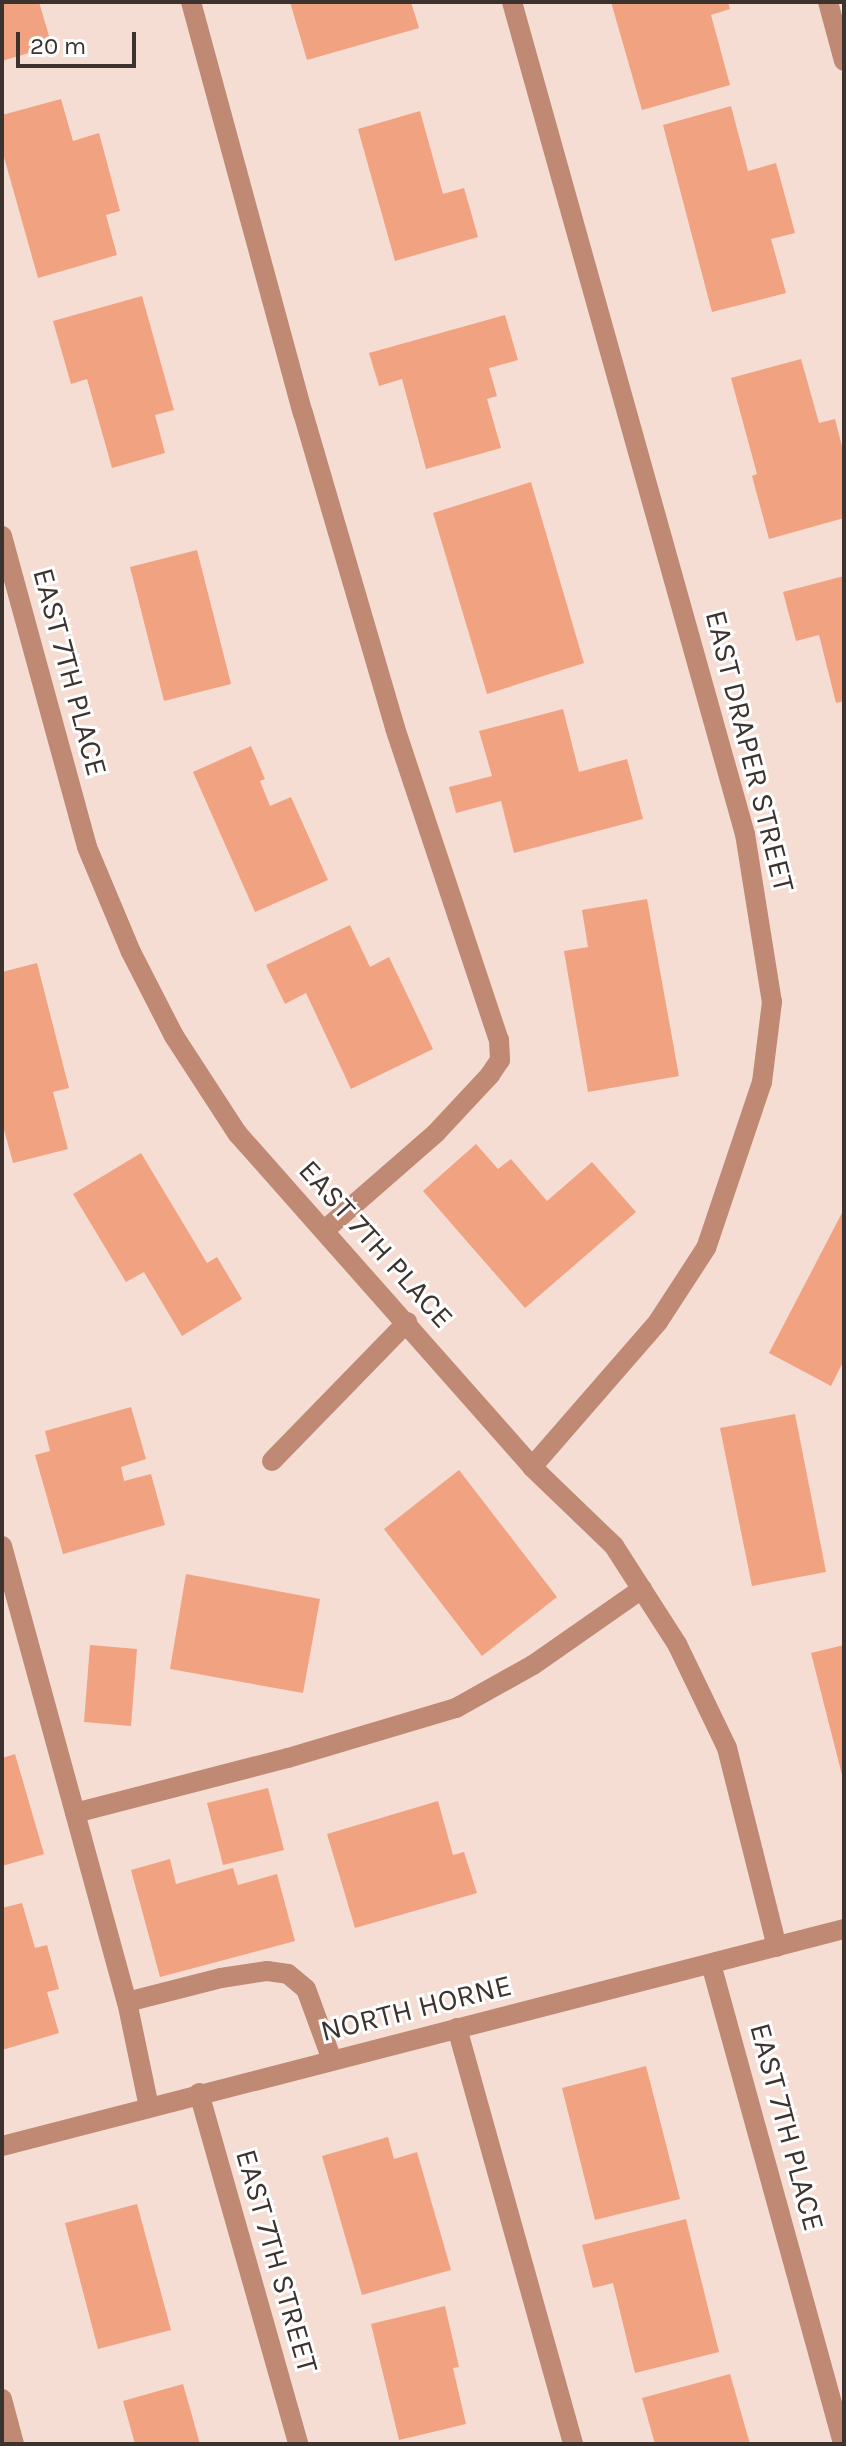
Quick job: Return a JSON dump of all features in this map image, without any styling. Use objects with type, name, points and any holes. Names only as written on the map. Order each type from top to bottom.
[{"type":"street","points":[[191,2],[303,413],[395,728],[499,1040],[500,1060],[490,1075],[436,1133],[325,1230]]},
{"type":"street","name":"EAST DRAPER STREET","points":[[512,2],[745,834],[772,1002],[762,1082],[706,1248],[658,1322],[532,1467]]},
{"type":"street","points":[[828,2],[844,61]]},
{"type":"street","name":"EAST 7TH PLACE","points":[[2,536],[87,847],[131,952],[174,1036],[237,1133],[532,1467],[614,1546],[677,1644],[727,1748],[777,1947]]},
{"type":"street","points":[[272,1461],[407,1322]]},
{"type":"street","points":[[2,1546],[127,2002],[149,2107]]},
{"type":"street","points":[[75,1813],[288,1758],[456,1708],[533,1665],[642,1589]]},
{"type":"street","name":"NORTH HORNE","points":[[2,2146],[844,1929]]},
{"type":"street","name":"EAST 7TH PLACE","points":[[711,1964],[843,2444]]},
{"type":"street","points":[[127,2002],[221,1978],[267,1971],[288,1974],[306,1989],[332,2060]]},
{"type":"street","points":[[457,2028],[573,2444]]},
{"type":"street","name":"EAST 7TH STREET","points":[[199,2093],[298,2444]]},
{"type":"street","points":[[2,2399],[14,2444]]},
{"type":"building","points":[[2,2],[39,2],[52,46],[2,61]]},
{"type":"building","points":[[290,2],[411,2],[419,28],[307,60]]},
{"type":"building","points":[[611,2],[728,2],[730,9],[711,15],[730,85],[642,110]]},
{"type":"building","points":[[61,99],[73,141],[99,133],[120,211],[106,215],[117,255],[38,278],[2,150],[2,115]]},
{"type":"building","points":[[731,106],[748,171],[776,163],[795,233],[771,239],[786,293],[712,312],[663,125]]},
{"type":"building","points":[[420,111],[443,194],[464,188],[478,237],[395,261],[358,129]]},
{"type":"building","points":[[142,296],[174,410],[155,415],[165,453],[112,468],[87,379],[71,384],[53,321]]},
{"type":"building","points":[[505,315],[518,360],[489,368],[497,396],[487,399],[501,448],[426,469],[402,379],[379,386],[369,353]]},
{"type":"building","points":[[801,359],[819,423],[835,419],[844,454],[844,518],[769,539],[752,476],[757,474],[731,378]]},
{"type":"building","points":[[531,482],[584,663],[487,694],[433,513]]},
{"type":"building","points":[[197,550],[231,684],[164,701],[130,567]]},
{"type":"building","points":[[844,576],[844,701],[836,703],[819,635],[796,641],[783,592]]},
{"type":"building","points":[[563,709],[579,772],[627,759],[643,819],[514,853],[501,801],[456,813],[449,787],[492,776],[479,731]]},
{"type":"building","points":[[251,746],[265,779],[260,781],[270,806],[291,797],[328,880],[255,912],[193,772]]},
{"type":"building","points":[[647,899],[679,1076],[588,1092],[564,951],[588,947],[582,910]]},
{"type":"building","points":[[350,925],[370,967],[389,957],[433,1049],[351,1089],[306,993],[285,1004],[266,965]]},
{"type":"building","points":[[37,963],[69,1088],[53,1092],[68,1149],[13,1163],[2,1122],[2,972]]},
{"type":"building","points":[[476,1144],[498,1169],[511,1159],[547,1201],[592,1162],[636,1212],[525,1308],[423,1191]]},
{"type":"building","points":[[141,1153],[207,1263],[217,1257],[242,1299],[182,1336],[144,1272],[126,1282],[73,1194]]},
{"type":"building","points":[[844,1209],[844,1360],[831,1386],[769,1353]]},
{"type":"building","points":[[131,1407],[146,1459],[121,1467],[124,1481],[151,1474],[165,1525],[63,1554],[35,1455],[50,1451],[45,1431]]},
{"type":"building","points":[[795,1414],[826,1572],[752,1586],[720,1428]]},
{"type":"building","points":[[459,1470],[557,1597],[482,1656],[384,1529]]},
{"type":"building","points":[[186,1574],[320,1599],[303,1693],[170,1669]]},
{"type":"building","points":[[90,1645],[137,1649],[131,1726],[84,1722]]},
{"type":"building","points":[[844,1645],[844,1779],[843,1779],[811,1653]]},
{"type":"building","points":[[15,1754],[44,1854],[2,1866],[2,1758]]},
{"type":"building","points":[[268,1788],[284,1850],[223,1865],[207,1803]]},
{"type":"building","points":[[438,1801],[453,1855],[464,1852],[477,1893],[355,1928],[327,1834]]},
{"type":"building","points":[[170,1859],[176,1884],[233,1868],[238,1885],[277,1874],[295,1941],[160,1977],[131,1870]]},
{"type":"building","points":[[22,1903],[35,1948],[47,1945],[59,1989],[47,1992],[59,2033],[2,2050],[2,1908]]},
{"type":"building","points":[[646,2066],[680,2199],[595,2220],[562,2088]]},
{"type":"building","points":[[388,2137],[394,2159],[417,2152],[451,2270],[362,2295],[322,2156]]},
{"type":"building","points":[[137,2204],[171,2330],[98,2349],[65,2223]]},
{"type":"building","points":[[686,2219],[719,2352],[635,2373],[613,2283],[593,2288],[582,2245]]},
{"type":"building","points":[[445,2306],[459,2367],[453,2368],[466,2424],[399,2440],[371,2324]]},
{"type":"building","points":[[730,2374],[750,2444],[655,2444],[642,2398]]},
{"type":"building","points":[[183,2384],[200,2444],[135,2444],[123,2401]]}]
